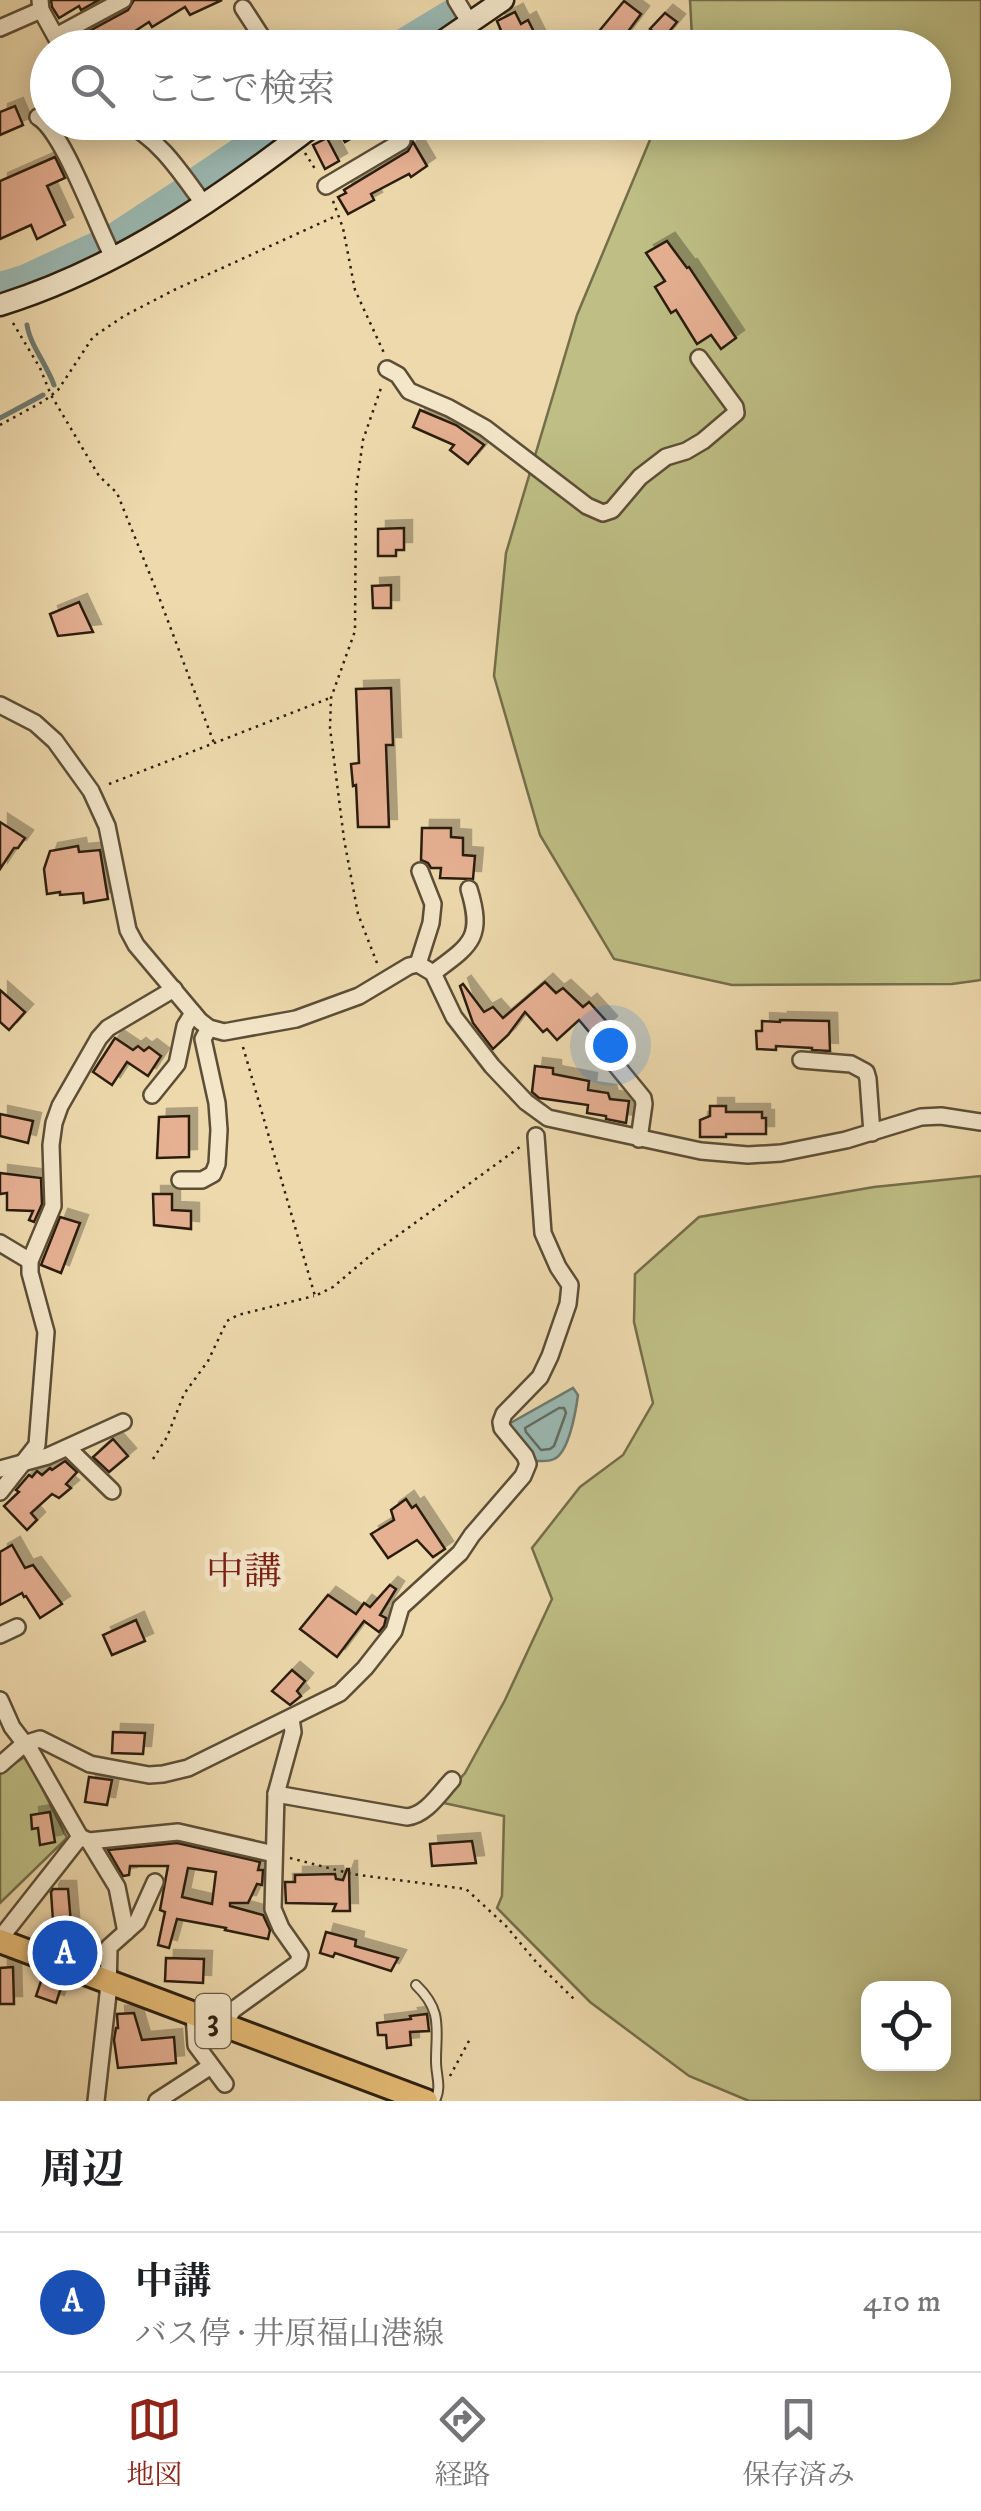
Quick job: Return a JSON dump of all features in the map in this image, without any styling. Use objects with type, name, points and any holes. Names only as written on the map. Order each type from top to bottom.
[{"type":"main road","points":[[459,30],[502,0]]},
{"type":"main road","points":[[2,304],[43,291],[108,248],[151,239],[295,140]]},
{"type":"main road","name":"3","points":[[0,1941],[224,2025],[433,2095]]},
{"type":"street","points":[[77,30],[122,0]]},
{"type":"street","points":[[456,0],[470,22]]},
{"type":"street","points":[[0,28],[40,5],[53,30]]},
{"type":"street","points":[[243,8],[257,30]]},
{"type":"street","points":[[59,140],[108,248]]},
{"type":"street","points":[[154,140],[203,203]]},
{"type":"street","points":[[326,186],[402,142]]},
{"type":"street","points":[[387,369],[398,375],[408,391],[485,428],[603,514],[612,510],[640,478],[666,457],[704,441],[736,413],[700,358]]},
{"type":"street","points":[[0,705],[35,723],[55,740],[91,791],[107,826],[128,930],[136,945],[209,1028],[238,1032],[296,1020],[359,996],[409,966],[426,969],[461,953],[475,934],[476,912],[469,889]]},
{"type":"street","points":[[420,871],[433,904],[426,969],[454,1017],[492,1066],[526,1102],[548,1118],[701,1151],[748,1155],[781,1153],[872,1133],[921,1117],[981,1122]]},
{"type":"street","points":[[0,1492],[37,1445],[46,1332],[30,1261],[52,1206],[54,1123],[60,1106],[108,1028],[174,990]]},
{"type":"street","points":[[152,1095],[177,1064],[184,1026],[193,1013]]},
{"type":"street","points":[[180,1180],[202,1180],[212,1174],[217,1164],[217,1103],[203,1038],[209,1028]]},
{"type":"street","points":[[598,1044],[643,1098],[639,1139]]},
{"type":"street","points":[[802,1060],[851,1064],[866,1072],[872,1133]]},
{"type":"street","points":[[0,1764],[24,1744],[40,1739],[90,1764],[150,1775],[188,1768],[340,1693],[365,1668],[394,1631],[401,1607],[460,1553],[523,1476],[528,1464],[501,1422],[504,1414],[540,1378],[568,1304],[570,1285],[543,1233],[536,1136]]},
{"type":"street","points":[[0,1243],[30,1261]]},
{"type":"street","points":[[0,1469],[48,1456],[123,1422]]},
{"type":"street","points":[[68,1448],[112,1491]]},
{"type":"street","points":[[0,1635],[17,1628]]},
{"type":"street","points":[[0,1700],[12,1727],[116,1887],[126,1932]]},
{"type":"street","points":[[224,2025],[233,2010],[298,1963],[300,1955],[273,1909],[276,1794],[293,1732],[291,1718]]},
{"type":"street","points":[[276,1794],[407,1817],[424,1810],[452,1780]]},
{"type":"street","points":[[0,1941],[84,1839],[178,1832],[274,1854]]},
{"type":"street","points":[[96,2101],[109,1947],[137,1922],[155,1882]]},
{"type":"street","points":[[194,2014],[196,2045],[225,2084]]},
{"type":"street","points":[[156,2101],[211,2066]]},
{"type":"lane","points":[[416,1986],[430,1999],[438,2029],[435,2101]]},
{"type":"path","points":[[297,140],[339,215],[355,290],[386,355],[387,369],[364,440],[356,490],[354,630],[331,698],[330,728],[358,914],[383,980]]},
{"type":"path","points":[[0,425],[44,402],[58,390],[93,336],[124,316],[339,215]]},
{"type":"path","points":[[2,304],[99,476],[117,494],[214,743]]},
{"type":"path","points":[[91,791],[331,698]]},
{"type":"path","points":[[238,1032],[316,1296]]},
{"type":"path","points":[[153,1459],[167,1437],[184,1394],[208,1362],[226,1321],[316,1296],[333,1287],[536,1136]]},
{"type":"path","points":[[274,1854],[352,1874],[466,1889],[576,2001]]},
{"type":"path","points":[[433,2095],[445,2085],[470,2039]]},
{"type":"green space","points":[[690,0],[981,0],[981,980],[952,984],[732,985],[614,959],[540,835],[494,676],[506,553],[577,315],[650,140],[951,140],[951,30],[692,30]]},
{"type":"green space","points":[[981,1176],[981,2101],[749,2101],[689,2076],[590,2002],[497,1908],[502,1896],[504,1816],[439,1802],[465,1773],[505,1700],[552,1599],[532,1548],[580,1487],[623,1455],[653,1403],[634,1322],[635,1274],[699,1217],[874,1187]]},
{"type":"green space","points":[[26,1756],[67,1838],[0,1903],[0,1773]]},
{"type":"water","points":[[573,1388],[577,1402],[564,1449],[554,1459],[536,1461],[507,1425]]},
{"type":"building","points":[[51,0],[99,0],[59,18]]},
{"type":"building","points":[[134,0],[222,0],[190,15],[185,7],[152,27],[149,22],[137,30],[91,30],[128,10]]},
{"type":"building","points":[[624,1],[641,14],[629,30],[600,30]]},
{"type":"building","points":[[515,12],[521,24],[528,20],[533,30],[501,30],[497,21]]},
{"type":"building","points":[[665,13],[677,22],[670,30],[650,29]]},
{"type":"building","points":[[15,106],[23,125],[0,135],[0,112]]},
{"type":"building","points":[[328,140],[339,161],[325,169],[313,145]]},
{"type":"building","points":[[413,142],[427,166],[371,194],[374,200],[348,214],[338,197],[346,193],[344,190],[408,151]]},
{"type":"building","points":[[55,157],[65,178],[47,186],[65,225],[37,239],[31,225],[0,239],[0,181]]},
{"type":"building","points":[[667,241],[736,338],[721,349],[711,335],[697,344],[676,310],[671,313],[655,287],[665,281],[646,253]]},
{"type":"building","points":[[420,410],[456,425],[484,445],[468,464],[450,450],[454,445],[413,427]]},
{"type":"building","points":[[404,528],[404,550],[396,550],[396,556],[378,556],[378,529]]},
{"type":"building","points":[[391,585],[391,608],[373,608],[372,586]]},
{"type":"building","points":[[79,602],[93,632],[58,636],[50,614]]},
{"type":"building","points":[[391,688],[393,745],[386,745],[389,827],[358,827],[351,764],[359,763],[356,689]]},
{"type":"building","points":[[0,822],[25,838],[0,869]]},
{"type":"building","points":[[422,828],[451,828],[451,837],[463,838],[463,855],[475,856],[473,879],[440,878],[441,868],[431,868],[421,860]]},
{"type":"building","points":[[78,846],[79,852],[100,850],[108,899],[84,903],[83,893],[47,894],[44,869],[50,851]]},
{"type":"building","points":[[545,982],[556,993],[563,988],[583,1007],[589,1002],[609,1024],[591,1034],[579,1020],[557,1040],[547,1029],[543,1032],[525,1012],[493,1049],[473,1023],[460,986],[463,984],[484,1012],[493,1007],[503,1018]]},
{"type":"building","points":[[0,990],[25,1012],[9,1030],[0,1022]]},
{"type":"building","points":[[762,1021],[829,1021],[830,1051],[776,1046],[776,1050],[757,1049],[756,1031],[762,1031]]},
{"type":"building","points":[[115,1038],[133,1050],[138,1046],[144,1051],[149,1047],[161,1056],[148,1076],[127,1062],[112,1085],[93,1072]]},
{"type":"building","points":[[535,1066],[589,1081],[588,1090],[629,1101],[626,1123],[587,1113],[588,1105],[539,1098],[532,1092]]},
{"type":"building","points":[[710,1106],[726,1106],[726,1112],[762,1112],[766,1134],[700,1137],[700,1120],[710,1116]]},
{"type":"building","points":[[0,1114],[33,1121],[28,1143],[0,1136]]},
{"type":"building","points":[[189,1116],[189,1157],[157,1158],[159,1117]]},
{"type":"building","points":[[0,1173],[41,1178],[42,1204],[34,1222],[29,1220],[33,1211],[7,1210],[7,1193],[0,1194]]},
{"type":"building","points":[[153,1194],[172,1194],[172,1210],[191,1211],[191,1229],[154,1225]]},
{"type":"building","points":[[60,1217],[80,1223],[61,1273],[41,1265]]},
{"type":"building","points":[[113,1439],[128,1456],[109,1472],[93,1457]]},
{"type":"building","points":[[65,1461],[77,1472],[66,1484],[71,1488],[59,1498],[52,1494],[31,1513],[37,1520],[27,1530],[4,1506],[29,1475],[32,1477],[37,1471],[42,1475]]},
{"type":"building","points":[[406,1499],[412,1508],[416,1505],[445,1549],[433,1557],[417,1540],[388,1558],[371,1534],[394,1520],[391,1510]]},
{"type":"building","points":[[12,1545],[25,1568],[33,1565],[62,1604],[40,1618],[22,1593],[0,1605],[0,1552]]},
{"type":"building","points":[[390,1585],[396,1589],[380,1615],[386,1618],[384,1626],[379,1632],[364,1621],[337,1657],[300,1629],[328,1595],[356,1614],[364,1603],[370,1607]]},
{"type":"building","points":[[136,1620],[145,1641],[112,1655],[103,1635]]},
{"type":"building","points":[[292,1670],[305,1681],[297,1691],[301,1696],[290,1705],[272,1691]]},
{"type":"building","points":[[113,1732],[145,1733],[143,1754],[112,1753]]},
{"type":"building","points":[[89,1777],[112,1780],[107,1805],[85,1802]]},
{"type":"building","points":[[50,1812],[55,1842],[40,1845],[38,1828],[32,1829],[31,1815]]},
{"type":"building","points":[[472,1841],[476,1863],[432,1866],[430,1844]]},
{"type":"building","points":[[177,1843],[260,1862],[262,1885],[257,1884],[248,1903],[230,1906],[263,1915],[270,1930],[268,1939],[177,1919],[169,1948],[158,1945],[168,1866],[130,1866],[129,1875],[123,1876],[108,1850]],"holes":[[[188,1868],[216,1872],[212,1904],[182,1897]]]},
{"type":"building","points":[[347,1869],[350,1911],[333,1911],[336,1904],[286,1903],[285,1882],[295,1882],[295,1875],[335,1874],[336,1879],[343,1880]]},
{"type":"building","points":[[53,1889],[68,1889],[72,1935],[54,1935]]},
{"type":"building","points":[[326,1932],[356,1940],[355,1946],[398,1958],[391,1971],[335,1953],[333,1957],[320,1953]]},
{"type":"building","points":[[166,1958],[204,1959],[203,1983],[165,1981]]},
{"type":"building","points":[[13,1967],[14,2004],[0,2004],[0,1968]]},
{"type":"building","points":[[41,1981],[61,1988],[56,2003],[36,1996]]},
{"type":"building","points":[[134,2013],[142,2040],[174,2037],[176,2063],[118,2068],[114,2040],[117,2014]]},
{"type":"building","points":[[427,2014],[429,2031],[410,2032],[411,2045],[387,2048],[386,2035],[378,2035],[377,2023]]},
{"type":"waterway","points":[[426,30],[452,14]]},
{"type":"waterway","points":[[198,181],[256,140]]},
{"type":"waterway","points":[[0,287],[113,239],[186,191]]},
{"type":"waterway","points":[[27,325],[54,385]]},
{"type":"waterway","points":[[0,418],[43,395]]},
{"type":"place","name":"中講","points":[[65,1953]]},
{"type":"district","name":"中講","points":[[244,1573]]}]
